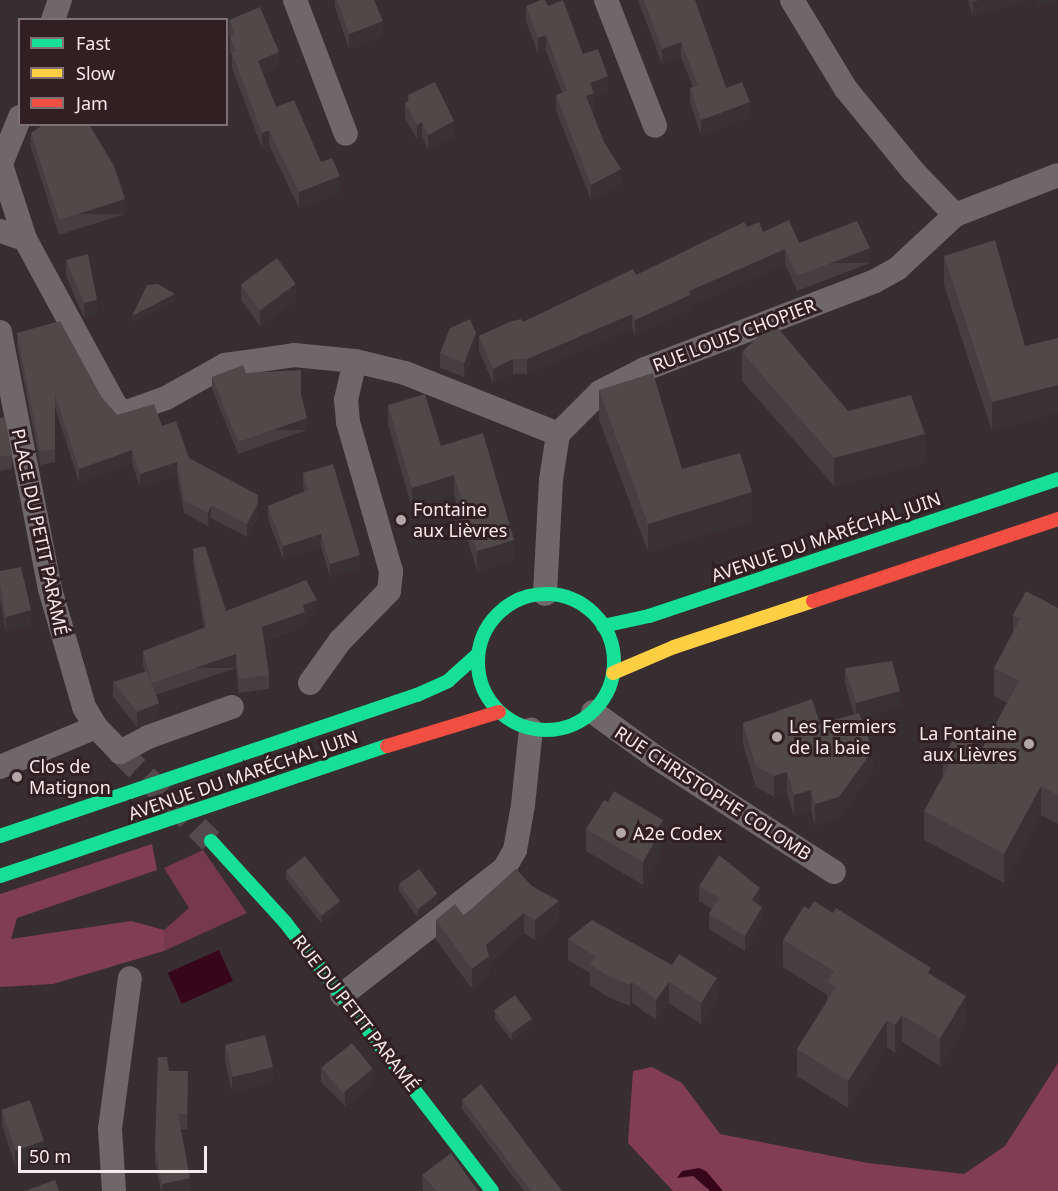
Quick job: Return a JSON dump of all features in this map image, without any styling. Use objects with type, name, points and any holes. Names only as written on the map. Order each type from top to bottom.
[{"type":"main road","name":"AVENUE DU MARÉCHAL JUIN","points":[[603,626],[649,616],[1058,479]]},
{"type":"main road","points":[[613,673],[674,647],[1058,519]]},
{"type":"main road","points":[[545,594],[579,603],[603,626],[614,656],[613,673],[606,694],[593,712],[564,728],[531,729],[499,712],[481,686],[478,654],[489,624],[500,611],[529,596],[545,594]]},
{"type":"main road","name":"AVENUE DU MARÉCHAL JUIN","points":[[0,836],[417,695],[448,681],[478,654]]},
{"type":"main road","name":"AVENUE DU MARÉCHAL JUIN","points":[[0,876],[440,728],[499,712]]},
{"type":"main road","name":"RUE DU PETIT PARAMÉ","points":[[211,841],[252,882],[492,1191]]},
{"type":"street","points":[[54,18],[60,0]]},
{"type":"street","points":[[295,0],[346,134]]},
{"type":"street","points":[[606,0],[655,126]]},
{"type":"street","points":[[792,0],[846,89],[913,171],[955,214]]},
{"type":"street","points":[[18,122],[1,165],[25,239],[39,270],[115,405],[124,413],[166,398],[225,365],[249,359],[294,355],[355,361],[405,373],[558,434],[551,480],[545,594]]},
{"type":"street","name":"RUE LOUIS CHOPIER","points":[[558,434],[579,410],[622,379],[874,281],[898,267],[955,214],[1058,175]]},
{"type":"street","points":[[0,231],[25,239]]},
{"type":"street","name":"PLACE DU PETIT PARAMÉ","points":[[0,332],[52,599],[83,704],[96,727]]},
{"type":"street","points":[[310,683],[340,641],[389,591],[390,571],[348,422],[346,400],[355,361]]},
{"type":"street","points":[[0,767],[96,727],[120,752],[147,737],[232,707]]},
{"type":"street","name":"RUE CHRISTOPHE COLOMB","points":[[593,712],[654,756],[834,872]]},
{"type":"street","points":[[342,995],[504,868],[514,850],[523,805],[531,729]]},
{"type":"street","points":[[114,1191],[110,1130],[130,978]]},
{"type":"shaded area","points":[[152,844],[157,870],[17,918],[11,939],[131,921],[164,930],[164,951],[53,984],[0,987],[0,894]]},
{"type":"shaded area","points":[[203,850],[247,913],[164,951],[164,930],[189,908],[164,868]]},
{"type":"shaded area","points":[[219,950],[233,981],[182,1004],[168,973]]},
{"type":"shaded area","points":[[1058,1063],[1058,1191],[673,1191],[628,1143],[633,1071],[652,1067],[682,1083],[720,1134],[868,1163],[964,1174],[1005,1146]]},
{"type":"shaded area","points":[[699,1168],[706,1171],[723,1191],[710,1191],[693,1176],[677,1178],[682,1171]]},
{"type":"building","points":[[337,0],[374,0],[383,21],[349,34]]},
{"type":"building","points":[[545,0],[548,6],[563,0],[583,54],[598,49],[608,76],[590,83],[594,93],[586,96],[604,142],[621,169],[591,185],[556,95],[567,91],[546,35],[538,38],[526,6]]},
{"type":"building","points":[[644,0],[695,0],[726,88],[742,82],[750,102],[701,120],[690,88],[698,85],[681,42],[662,49]]},
{"type":"building","points":[[260,7],[279,52],[258,61],[276,107],[294,100],[321,162],[332,158],[340,176],[299,192],[269,130],[262,133],[232,53],[236,51],[230,37],[235,34],[229,20]]},
{"type":"building","points":[[435,82],[454,121],[428,135],[422,122],[417,125],[405,103],[410,100],[408,95]]},
{"type":"building","points":[[41,126],[90,126],[114,166],[125,199],[59,220],[31,133]]},
{"type":"building","points":[[789,220],[799,243],[857,221],[870,248],[797,276],[785,249],[689,291],[690,295],[635,320],[632,314],[527,359],[513,359],[493,369],[479,336],[509,322],[521,319],[523,322],[633,269],[636,275],[744,222],[747,227],[759,222],[763,232]]},
{"type":"building","points":[[995,240],[1025,346],[1058,338],[1058,385],[992,402],[944,256]]},
{"type":"building","points":[[88,254],[97,300],[84,303],[66,260]]},
{"type":"building","points":[[277,258],[296,284],[259,310],[241,284]]},
{"type":"building","points":[[158,284],[175,294],[132,316],[147,285]]},
{"type":"building","points":[[470,319],[476,333],[464,363],[440,353],[450,328]]},
{"type":"building","points":[[60,321],[102,398],[117,415],[154,404],[162,426],[176,421],[189,458],[258,495],[258,503],[247,524],[211,505],[208,513],[184,500],[177,462],[140,474],[132,450],[79,469],[55,394],[55,449],[40,451],[17,333]]},
{"type":"building","points":[[773,322],[848,411],[911,395],[925,434],[834,458],[742,352]]},
{"type":"building","points":[[243,365],[246,373],[301,370],[301,394],[307,418],[238,442],[212,377]]},
{"type":"building","points":[[653,373],[682,469],[740,453],[752,492],[648,524],[599,390]]},
{"type":"building","points":[[425,394],[441,446],[483,433],[514,540],[477,551],[454,475],[412,488],[388,405]]},
{"type":"building","points":[[5,417],[12,455],[0,457],[0,418]]},
{"type":"building","points":[[333,464],[360,555],[330,564],[321,534],[283,546],[268,506],[308,490],[303,473]]},
{"type":"building","points":[[205,546],[226,611],[306,580],[317,600],[303,605],[305,612],[262,627],[269,675],[239,679],[236,654],[152,683],[143,651],[206,627],[193,549]]},
{"type":"building","points":[[21,567],[31,610],[6,617],[0,585],[0,571]]},
{"type":"building","name":"La Fontaine aux Lièvres","points":[[1026,591],[1058,608],[1058,795],[1041,786],[1004,854],[924,811],[951,762],[943,758],[956,734],[982,749],[1019,681],[994,668],[1021,618],[1013,615]]},
{"type":"building","points":[[892,661],[900,691],[856,703],[845,668]]},
{"type":"building","points":[[147,671],[159,703],[137,712],[113,682]]},
{"type":"building","points":[[812,699],[820,724],[859,713],[873,750],[839,797],[815,804],[811,790],[794,795],[787,772],[774,776],[756,766],[743,723]]},
{"type":"building","points":[[614,791],[663,820],[656,831],[660,833],[643,862],[586,829],[604,800],[608,802]]},
{"type":"building","points":[[719,855],[760,888],[752,900],[762,907],[745,936],[709,914],[719,898],[699,886]]},
{"type":"building","points":[[305,856],[340,901],[321,916],[286,871]]},
{"type":"building","points":[[419,869],[438,894],[418,909],[399,884]]},
{"type":"building","points":[[516,869],[532,886],[559,901],[535,920],[524,913],[486,945],[489,956],[472,969],[436,920],[455,904],[464,916]]},
{"type":"building","points":[[814,901],[833,913],[836,908],[931,968],[928,973],[966,996],[940,1038],[902,1015],[895,1025],[887,1020],[848,1081],[797,1049],[836,987],[827,982],[834,971],[783,940],[804,906],[809,909]]},
{"type":"building","points":[[592,920],[672,965],[679,954],[717,978],[701,1003],[669,982],[656,1000],[632,982],[630,985],[608,976],[590,964],[595,956],[568,939]]},
{"type":"building","points":[[515,995],[532,1018],[511,1034],[494,1010]]},
{"type":"building","points":[[265,1035],[273,1067],[233,1077],[225,1045]]},
{"type":"building","points":[[352,1043],[373,1069],[342,1093],[322,1068]]},
{"type":"building","points":[[158,1057],[167,1057],[169,1071],[188,1071],[187,1114],[178,1114],[190,1178],[162,1184],[155,1147]]},
{"type":"building","points":[[481,1084],[562,1191],[531,1191],[462,1100]]},
{"type":"building","points":[[30,1100],[44,1141],[16,1150],[2,1110]]},
{"type":"building","points":[[451,1153],[478,1191],[437,1191],[422,1175]]},
{"type":"building","points":[[55,1180],[59,1191],[25,1191]]},
{"type":"tunnel","points":[[120,752],[211,841]]},
{"type":"traffic: fast","points":[[603,626],[649,616],[1058,479]]},
{"type":"traffic: fast","points":[[546,594],[572,599],[584,605],[594,614],[603,624],[609,636],[614,662],[609,688],[603,700],[594,710],[584,719],[572,725],[546,730],[520,725],[508,719],[498,710],[489,700],[483,688],[478,662],[483,636],[489,624],[498,614],[508,605],[520,599],[546,594]]},
{"type":"traffic: fast","points":[[0,836],[417,695],[448,681],[478,654]]},
{"type":"traffic: fast","points":[[0,876],[387,746]]},
{"type":"traffic: fast","points":[[211,841],[285,922],[492,1191]]},
{"type":"traffic: slow","points":[[613,673],[674,647],[813,601]]},
{"type":"traffic: jam","points":[[813,601],[1058,519]]},
{"type":"traffic: jam","points":[[387,746],[499,712]]},
{"type":"place","name":"Fontaine aux Lièvres","points":[[401,520]]},
{"type":"place","name":"Les Fermiers de la baie","points":[[777,737]]},
{"type":"place","name":"La Fontaine aux Lièvres","points":[[1029,744]]},
{"type":"place","name":"Clos de Matignon","points":[[17,777]]},
{"type":"place","name":"A2e Codex","points":[[621,833]]}]
